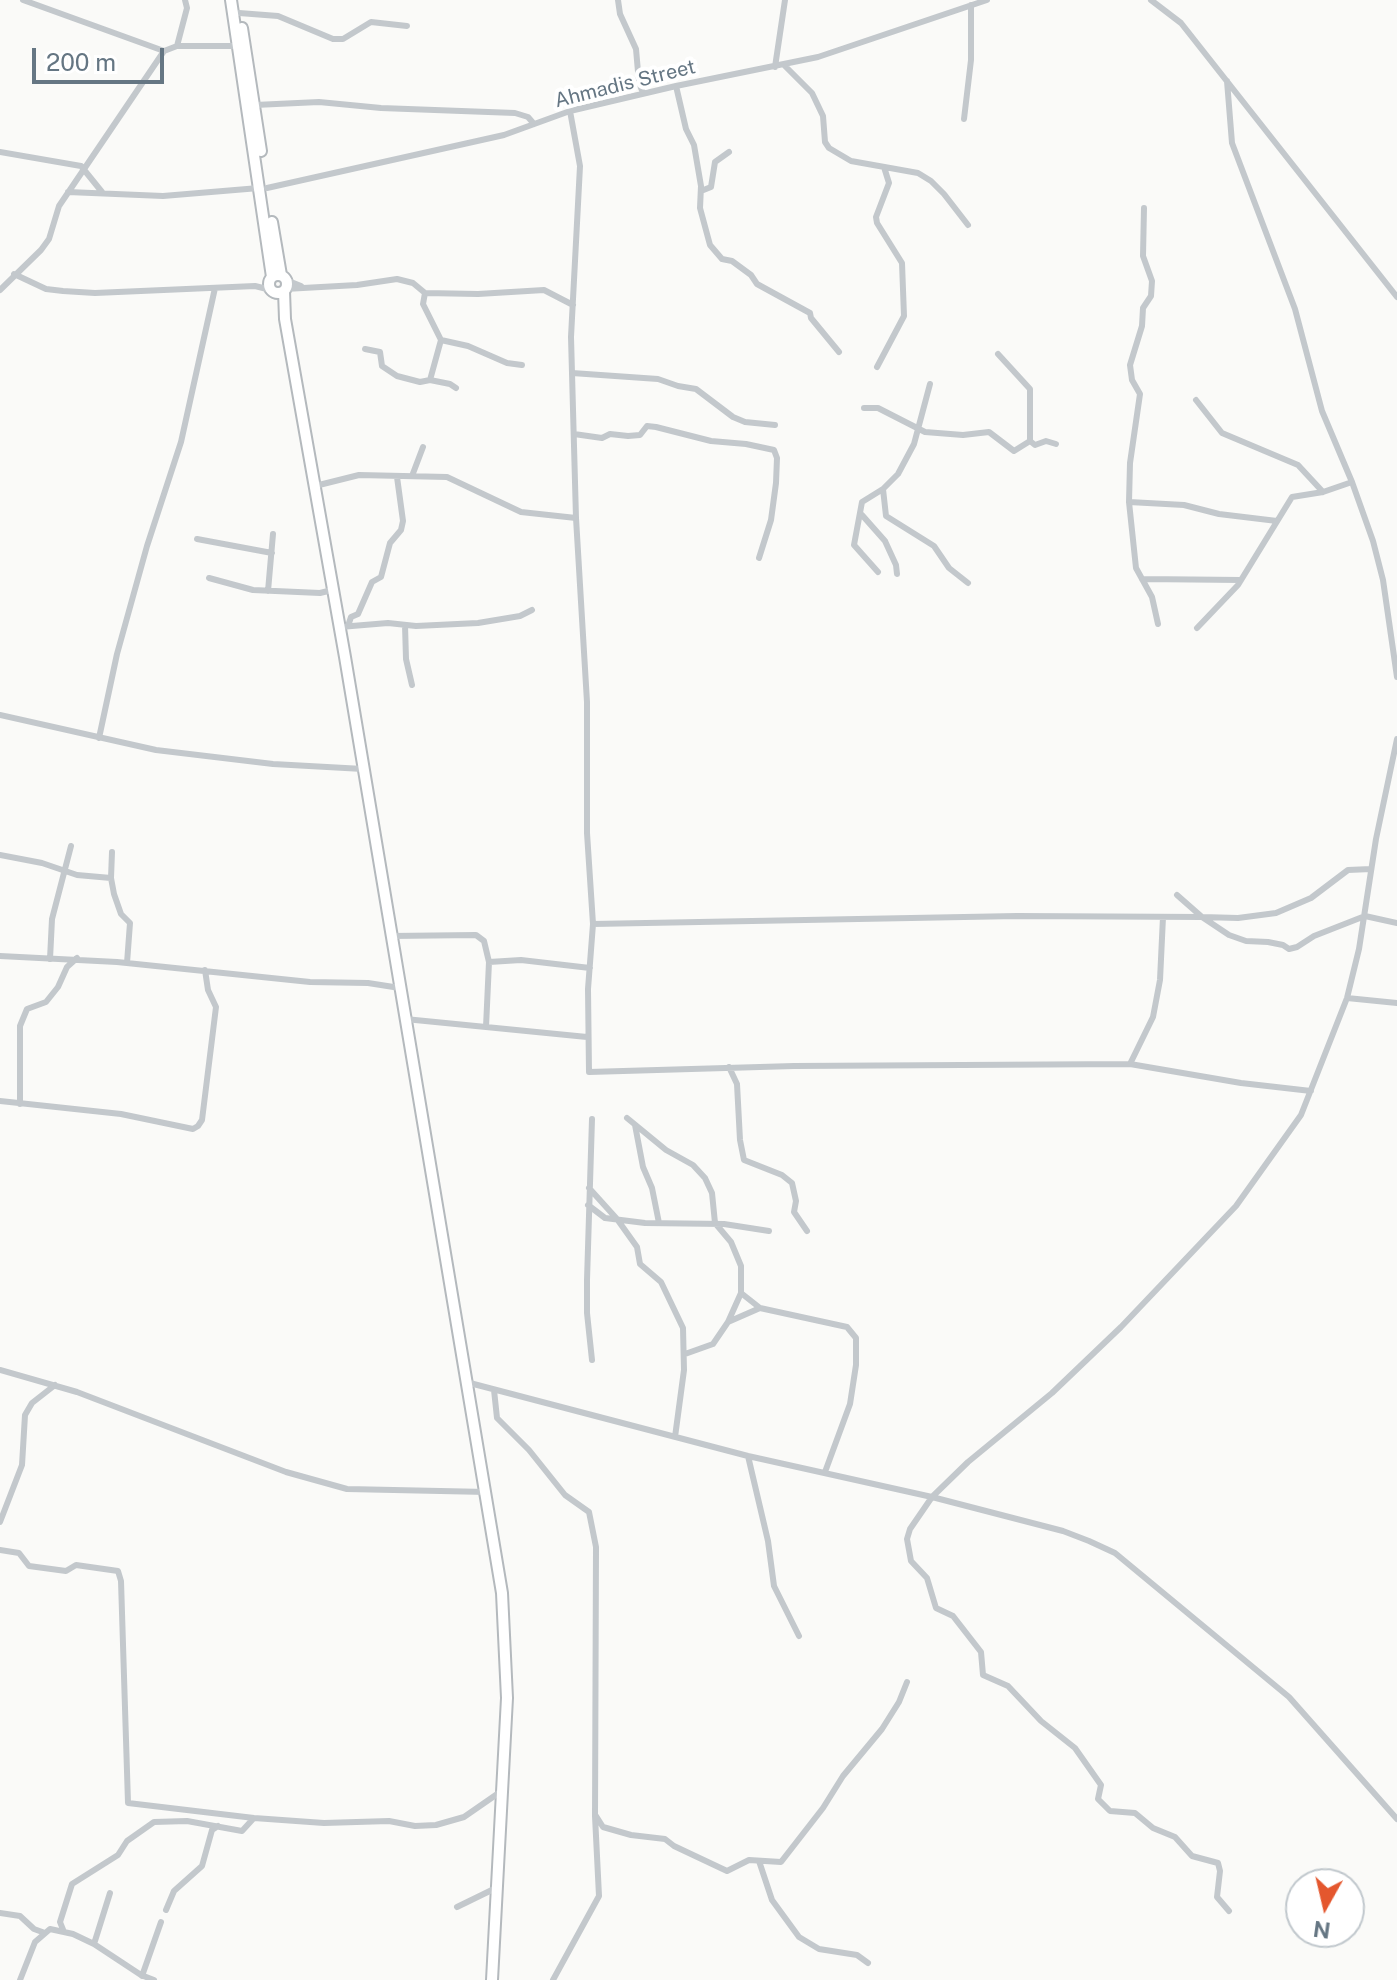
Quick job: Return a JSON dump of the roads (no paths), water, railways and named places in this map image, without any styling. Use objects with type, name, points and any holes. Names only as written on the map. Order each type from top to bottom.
[{"type":"highway","points":[[231,0],[332,590],[344,626],[363,769],[465,1382],[487,1492],[505,1625],[507,1698],[492,1980]]},
{"type":"highway","points":[[238,0],[255,105],[264,188]]},
{"type":"street","points":[[23,0],[164,51]]},
{"type":"street","points":[[177,46],[187,8],[185,0]]},
{"type":"street","points":[[618,0],[620,14],[636,49],[643,93]]},
{"type":"street","points":[[775,67],[785,0]]},
{"type":"street","name":"Ahmadis Street","points":[[68,192],[163,196],[264,188],[490,138],[570,111],[643,93],[831,53],[987,0]]},
{"type":"street","points":[[1151,0],[1181,23],[1397,297]]},
{"type":"street","points":[[964,119],[971,60],[971,5]]},
{"type":"street","points":[[239,13],[278,16],[333,39],[343,39],[371,22],[407,26]]},
{"type":"street","points":[[2,284],[41,250],[49,239],[54,216],[68,192],[164,51],[177,46],[238,46]]},
{"type":"street","points":[[784,65],[812,93],[823,116],[825,142],[829,148],[851,161],[918,173],[931,181],[968,225]]},
{"type":"street","points":[[1227,81],[1232,143],[1295,309],[1322,411],[1373,541],[1383,580],[1397,677]]},
{"type":"street","points":[[676,86],[686,129],[694,145],[701,191],[700,208],[710,245],[722,259],[732,261],[751,275],[757,284],[809,312],[839,352]]},
{"type":"street","points":[[255,105],[319,102],[381,108],[515,113],[528,117],[534,124]]},
{"type":"street","points":[[570,111],[580,166],[572,373],[576,518],[587,702],[587,833],[593,924],[587,1037],[589,1072],[729,1067],[1130,1064],[1241,1083],[1311,1091]]},
{"type":"street","points":[[0,152],[74,163],[83,168],[102,192]]},
{"type":"street","points":[[701,191],[711,187],[715,162],[729,152]]},
{"type":"street","points":[[877,367],[904,316],[902,263],[876,217],[889,183],[884,167]]},
{"type":"street","points":[[1144,208],[1143,256],[1152,281],[1151,296],[1143,308],[1142,326],[1130,365],[1132,380],[1140,394],[1130,463],[1129,502],[1136,568],[1152,597],[1158,624]]},
{"type":"street","points":[[14,274],[46,289],[95,293],[278,284],[304,287],[357,285],[397,279],[413,283],[425,293],[544,290],[573,305]]},
{"type":"street","points":[[99,738],[117,654],[147,546],[181,442],[215,288]]},
{"type":"street","points":[[425,293],[423,304],[441,340],[430,380]]},
{"type":"street","points":[[441,340],[468,346],[507,363],[522,365]]},
{"type":"street","points":[[365,349],[380,352],[382,366],[397,376],[420,382],[430,380],[456,388]]},
{"type":"street","points":[[998,354],[1030,389],[1030,441]]},
{"type":"street","points":[[572,373],[658,379],[696,389],[733,417],[745,422],[775,425]]},
{"type":"street","points":[[878,572],[854,545],[862,502],[883,489],[898,474],[914,444],[930,384]]},
{"type":"street","points":[[1196,400],[1222,433],[1298,465],[1323,492]]},
{"type":"street","points":[[864,408],[878,408],[925,432],[963,435],[989,432],[1014,451],[1030,441]]},
{"type":"street","points":[[574,434],[602,438],[610,434],[640,435],[647,426],[711,441],[774,450],[777,458],[775,495],[759,558]]},
{"type":"street","points":[[1030,441],[1035,445],[1046,441],[1056,444]]},
{"type":"street","points":[[412,476],[423,447]]},
{"type":"street","points":[[315,486],[359,475],[427,475],[456,480],[521,512],[576,518]]},
{"type":"street","points":[[344,626],[358,614],[372,582],[381,577],[390,543],[401,530],[403,521],[397,477]]},
{"type":"street","points":[[1197,628],[1241,580],[1292,497],[1323,492],[1352,482]]},
{"type":"street","points":[[883,489],[886,516],[934,546],[949,568],[968,583]]},
{"type":"street","points":[[1129,502],[1184,505],[1219,514],[1277,521]]},
{"type":"street","points":[[862,515],[885,541],[897,574]]},
{"type":"street","points":[[268,591],[273,534]]},
{"type":"street","points":[[197,539],[272,553]]},
{"type":"street","points":[[209,578],[253,590],[320,593],[332,590]]},
{"type":"street","points":[[1142,579],[1241,580]]},
{"type":"street","points":[[344,626],[478,623],[520,616],[532,610]]},
{"type":"street","points":[[405,625],[406,659],[412,685]]},
{"type":"street","points":[[0,715],[156,750],[273,764],[363,769]]},
{"type":"street","points":[[1229,1911],[1217,1897],[1218,1863],[1192,1856],[1175,1837],[1153,1828],[1135,1813],[1110,1811],[1098,1799],[1101,1785],[1075,1748],[1041,1721],[1008,1686],[983,1675],[981,1652],[953,1616],[936,1608],[927,1578],[911,1561],[907,1539],[910,1529],[932,1497],[968,1462],[1062,1384],[1121,1327],[1225,1217],[1284,1142],[1301,1115],[1347,998],[1397,739]]},
{"type":"street","points":[[50,959],[52,919],[71,846]]},
{"type":"street","points":[[112,852],[111,878],[121,914],[130,923],[127,963]]},
{"type":"street","points":[[0,855],[77,875],[111,878]]},
{"type":"street","points":[[593,924],[1017,916],[1238,918],[1276,913],[1311,898],[1332,879],[1348,870],[1371,869]]},
{"type":"street","points":[[1177,895],[1202,917],[1237,938],[1283,945],[1289,949],[1365,916],[1397,923]]},
{"type":"street","points":[[1130,1064],[1153,1017],[1160,980],[1163,917]]},
{"type":"street","points":[[391,936],[476,935],[484,941],[489,962],[486,1027]]},
{"type":"street","points":[[0,956],[77,958],[400,988]]},
{"type":"street","points":[[20,1104],[20,1026],[27,1009],[46,1002],[58,987],[67,967],[77,958]]},
{"type":"street","points":[[489,962],[521,960],[590,968]]},
{"type":"street","points":[[0,1101],[121,1114],[193,1129],[198,1126],[202,1120],[216,1007],[208,990],[205,970]]},
{"type":"street","points":[[1347,998],[1397,1003]]},
{"type":"street","points":[[405,1019],[587,1037]]},
{"type":"street","points":[[729,1067],[737,1084],[744,1160],[782,1175],[792,1183],[796,1201],[794,1212],[807,1231]]},
{"type":"street","points":[[627,1118],[666,1150],[693,1165],[705,1178],[712,1193],[715,1223],[731,1242],[741,1266],[741,1293],[728,1322],[713,1344],[685,1354]]},
{"type":"street","points":[[592,1119],[587,1313],[592,1360]]},
{"type":"street","points":[[635,1125],[659,1223]]},
{"type":"street","points":[[589,1188],[637,1247],[640,1264],[661,1282],[683,1328],[685,1354],[675,1437]]},
{"type":"street","points":[[588,1205],[605,1218],[659,1223],[715,1223],[769,1231]]},
{"type":"street","points":[[741,1293],[760,1308],[847,1327],[856,1338],[856,1365],[850,1404],[825,1472]]},
{"type":"street","points":[[728,1322],[760,1308]]},
{"type":"street","points":[[0,1370],[55,1385],[286,1472],[347,1489],[487,1492]]},
{"type":"street","points":[[465,1382],[748,1456],[932,1497],[1063,1531],[1115,1553],[1289,1697],[1397,1819]]},
{"type":"street","points":[[0,1522],[22,1465],[25,1415],[32,1403],[55,1385]]},
{"type":"street","points":[[494,1390],[497,1418],[529,1450],[565,1495],[589,1512],[596,1547],[595,1816],[599,1896],[553,1980]]},
{"type":"street","points":[[748,1456],[768,1541],[774,1586],[799,1636]]},
{"type":"street","points":[[0,1550],[19,1553],[29,1566],[66,1571],[76,1565],[118,1571],[121,1581],[128,1803],[254,1818],[324,1823],[389,1821],[415,1826],[436,1825],[464,1817],[503,1790]]},
{"type":"street","points":[[595,1816],[603,1827],[631,1835],[665,1839],[727,1871],[749,1860],[781,1862],[823,1808],[843,1776],[882,1729],[907,1682]]},
{"type":"street","points":[[64,1932],[60,1922],[72,1884],[118,1855],[127,1841],[154,1822],[187,1821],[242,1831],[254,1818]]},
{"type":"street","points":[[166,1910],[174,1891],[202,1866],[212,1830],[218,1826]]},
{"type":"street","points":[[759,1861],[772,1900],[799,1937],[819,1949],[857,1955],[868,1963]]},
{"type":"street","points":[[457,1907],[498,1887]]},
{"type":"street","points":[[94,1944],[110,1893]]},
{"type":"street","points":[[0,1913],[20,1916],[34,1929],[45,1933]]},
{"type":"street","points":[[142,1976],[161,1922]]},
{"type":"street","points":[[20,1980],[35,1942],[50,1929],[94,1944],[142,1976],[154,1980]]}]
